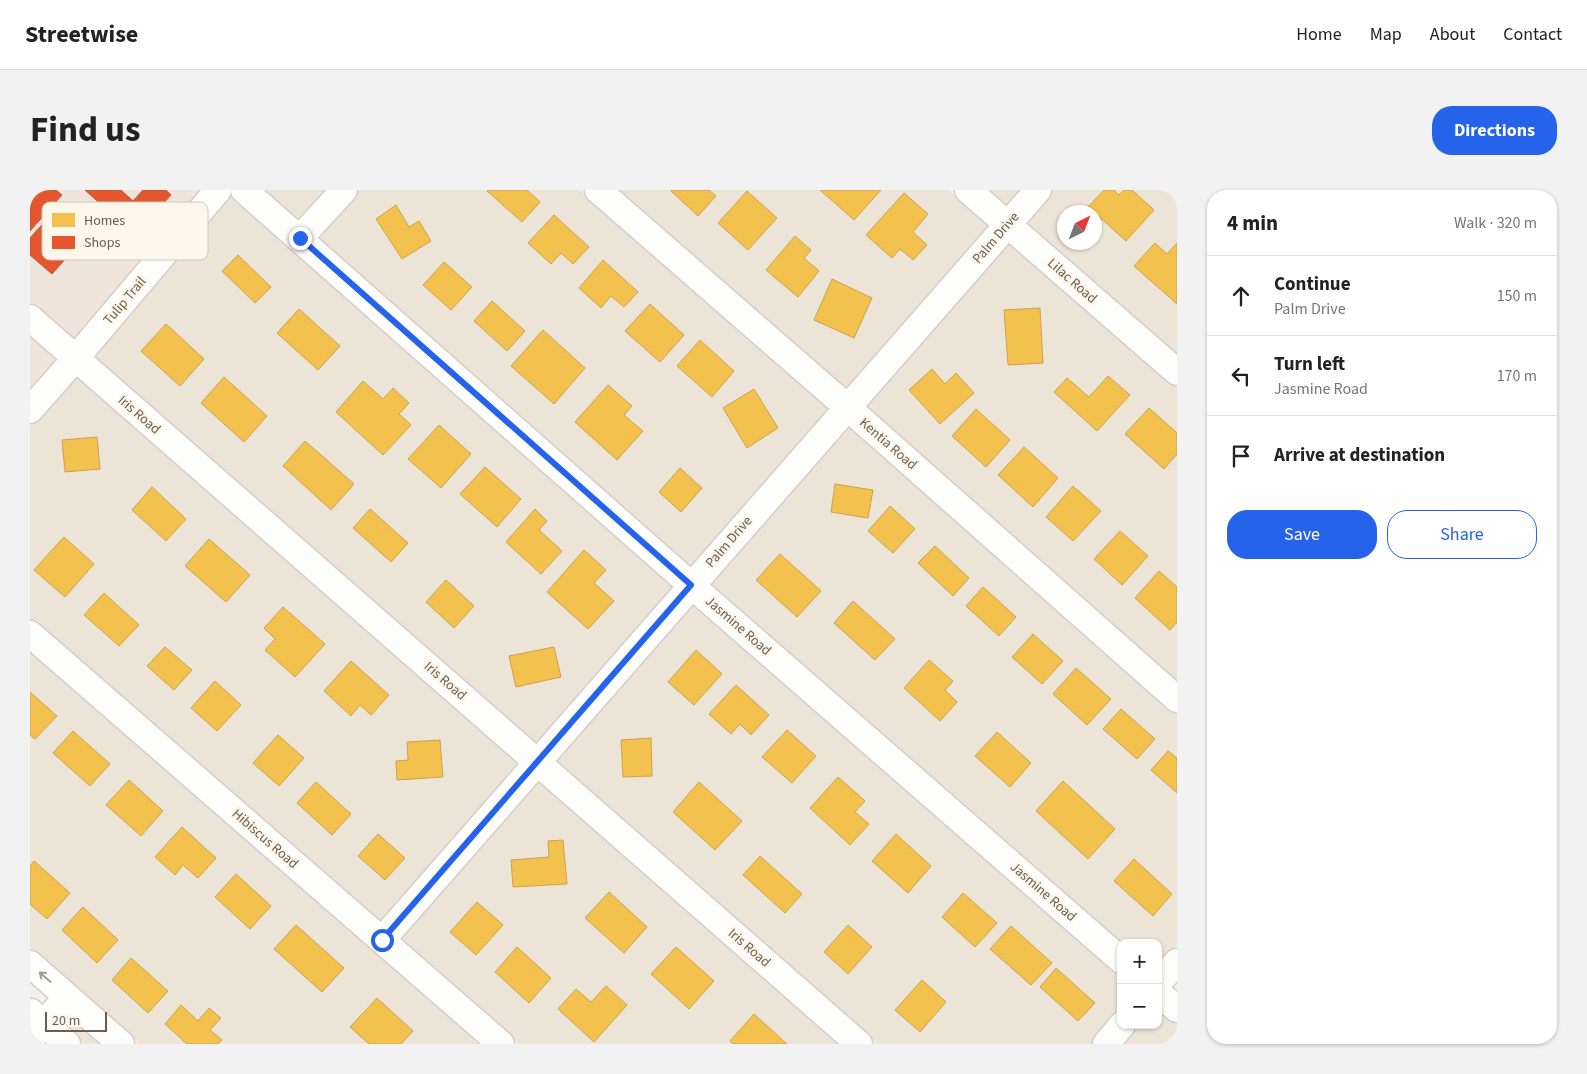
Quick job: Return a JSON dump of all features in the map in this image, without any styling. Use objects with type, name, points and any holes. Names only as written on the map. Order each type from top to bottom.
[{"type":"street","name":"Tulip Trail","points":[[208,202],[218,190]]},
{"type":"street","name":"Jasmine Road","points":[[244,190],[691,585],[1117,957]]},
{"type":"street","points":[[300,238],[344,190]]},
{"type":"street","name":"Kentia Road","points":[[598,190],[1177,699]]},
{"type":"street","name":"Lilac Road","points":[[968,190],[1177,372]]},
{"type":"street","name":"Palm Drive","points":[[382,940],[1038,190]]},
{"type":"street","name":"Tulip Trail","points":[[30,410],[76,359],[159,260]]},
{"type":"street","name":"Iris Road","points":[[30,318],[859,1044]]},
{"type":"street","name":"Hibiscus Road","points":[[30,634],[500,1044]]},
{"type":"street","points":[[1162,979],[1177,962]]},
{"type":"street","points":[[30,964],[121,1044]]},
{"type":"street","points":[[1162,996],[1177,1009]]},
{"type":"street","points":[[67,997],[34,1025],[67,1044]]},
{"type":"street","points":[[1106,1044],[1119,1029]]},
{"type":"shaded area","points":[[30,190],[204,190],[194,202],[42,202],[42,260],[145,260],[75,343],[30,302]]},
{"type":"shaded area","points":[[263,190],[329,190],[300,222]]},
{"type":"shaded area","points":[[358,190],[579,190],[831,410],[691,569],[316,236]]},
{"type":"shaded area","points":[[616,190],[949,190],[992,227],[847,391]]},
{"type":"shaded area","points":[[986,190],[1024,190],[1008,209]]},
{"type":"shaded area","points":[[1051,190],[1177,190],[1177,356],[1024,223]]},
{"type":"shaded area","points":[[229,193],[676,587],[538,746],[91,357],[173,260],[208,260],[208,218]]},
{"type":"shaded area","points":[[1008,241],[1177,387],[1177,683],[863,405]]},
{"type":"shaded area","points":[[30,334],[60,361],[30,394]]},
{"type":"shaded area","points":[[76,375],[522,764],[381,924],[30,619],[30,426]]},
{"type":"shaded area","points":[[847,423],[1177,715],[1177,945],[1162,962],[1162,939],[1117,940],[707,583]]},
{"type":"shaded area","points":[[692,601],[1117,973],[1117,1015],[1092,1044],[877,1044],[554,760]]},
{"type":"shaded area","points":[[32,652],[482,1044],[139,1044],[30,948],[30,655]]},
{"type":"shaded area","points":[[538,778],[840,1044],[519,1044],[398,938]]},
{"type":"shaded area","points":[[1162,1012],[1177,1025],[1177,1044],[1120,1044],[1133,1029],[1162,1029]]},
{"type":"shaded area","points":[[77,1022],[102,1044],[85,1044],[70,1031]]},
{"type":"building: Homes","points":[[527,190],[540,202],[522,222],[487,191]]},
{"type":"building: Homes","points":[[670,190],[709,190],[716,196],[698,216]]},
{"type":"building: Homes","points":[[820,190],[881,190],[854,220]]},
{"type":"building: Homes","points":[[1104,190],[1114,190],[1119,195],[1124,190],[1132,190],[1154,210],[1126,241],[1102,220],[1102,205],[1090,205]]},
{"type":"building: Homes","points":[[747,191],[777,218],[748,250],[718,223]]},
{"type":"building: Homes","points":[[904,193],[928,214],[913,232],[927,245],[913,260],[900,249],[892,258],[866,235]]},
{"type":"building: Homes","points":[[396,205],[409,227],[419,221],[431,241],[402,259],[376,219]]},
{"type":"building: Homes","points":[[554,215],[589,247],[573,264],[561,253],[551,264],[528,243]]},
{"type":"building: Homes","points":[[795,236],[811,250],[804,258],[819,271],[798,297],[766,270]]},
{"type":"building: Homes","points":[[1155,243],[1167,254],[1177,243],[1177,304],[1134,266]]},
{"type":"building: Homes","points":[[238,255],[271,287],[255,303],[222,271]]},
{"type":"building: Homes","points":[[603,260],[638,292],[624,307],[611,296],[601,308],[579,288]]},
{"type":"building: Homes","points":[[444,262],[472,287],[451,310],[423,285]]},
{"type":"building: Homes","points":[[832,279],[872,298],[854,338],[814,320]]},
{"type":"building: Homes","points":[[492,301],[525,331],[507,351],[474,321]]},
{"type":"building: Homes","points":[[650,304],[684,335],[660,362],[625,331]]},
{"type":"building: Homes","points":[[1040,308],[1043,363],[1008,365],[1004,310]]},
{"type":"building: Homes","points":[[299,309],[340,346],[318,370],[277,333]]},
{"type":"building: Homes","points":[[166,324],[204,359],[180,386],[141,351]]},
{"type":"building: Homes","points":[[543,330],[585,368],[554,404],[511,366]]},
{"type":"building: Homes","points":[[700,340],[734,371],[712,397],[677,366]]},
{"type":"building: Homes","points":[[932,369],[945,384],[956,373],[974,393],[940,424],[909,390]]},
{"type":"building: Homes","points":[[1108,376],[1130,395],[1097,431],[1054,392],[1067,378],[1089,397]]},
{"type":"building: Homes","points":[[224,377],[267,416],[244,442],[201,403]]},
{"type":"building: Homes","points":[[363,381],[383,399],[393,388],[409,403],[399,414],[411,425],[383,455],[336,412]]},
{"type":"building: Homes","points":[[608,385],[632,406],[624,415],[643,431],[617,460],[575,422]]},
{"type":"building: Homes","points":[[754,389],[778,428],[747,448],[723,408]]},
{"type":"building: Homes","points":[[1149,408],[1177,433],[1177,454],[1164,469],[1125,434]]},
{"type":"building: Homes","points":[[976,409],[1010,440],[986,467],[952,436]]},
{"type":"building: Homes","points":[[439,425],[471,454],[441,488],[408,459]]},
{"type":"building: Homes","points":[[97,437],[100,469],[65,472],[62,440]]},
{"type":"building: Homes","points":[[305,441],[354,484],[331,510],[283,466]]},
{"type":"building: Homes","points":[[1024,447],[1058,478],[1033,507],[998,475]]},
{"type":"building: Homes","points":[[485,467],[521,499],[497,527],[460,494]]},
{"type":"building: Homes","points":[[680,468],[702,488],[681,512],[659,492]]},
{"type":"building: Homes","points":[[835,484],[873,490],[868,518],[831,512]]},
{"type":"building: Homes","points":[[1073,486],[1101,511],[1073,541],[1046,517]]},
{"type":"building: Homes","points":[[152,487],[186,519],[166,541],[132,510]]},
{"type":"building: Homes","points":[[890,506],[915,529],[893,553],[868,531]]},
{"type":"building: Homes","points":[[370,509],[408,543],[391,562],[353,528]]},
{"type":"building: Homes","points":[[535,509],[547,521],[539,530],[562,551],[541,574],[506,542]]},
{"type":"building: Homes","points":[[1120,531],[1148,556],[1122,585],[1094,559]]},
{"type":"building: Homes","points":[[64,537],[94,564],[65,597],[34,570]]},
{"type":"building: Homes","points":[[209,539],[250,575],[226,602],[185,566]]},
{"type":"building: Homes","points":[[935,546],[969,578],[953,596],[918,563]]},
{"type":"building: Homes","points":[[584,550],[606,570],[594,583],[614,601],[588,629],[547,592]]},
{"type":"building: Homes","points":[[780,554],[821,591],[797,617],[756,580]]},
{"type":"building: Homes","points":[[1159,571],[1177,587],[1177,622],[1170,630],[1135,598]]},
{"type":"building: Homes","points":[[446,580],[474,606],[454,628],[426,602]]},
{"type":"building: Homes","points":[[983,587],[1016,617],[999,636],[966,606]]},
{"type":"building: Homes","points":[[104,593],[139,625],[119,646],[84,615]]},
{"type":"building: Homes","points":[[853,601],[895,639],[875,660],[834,623]]},
{"type":"building: Homes","points":[[283,607],[325,644],[295,677],[265,650],[275,639],[264,628]]},
{"type":"building: Homes","points":[[1033,634],[1063,661],[1042,684],[1012,657]]},
{"type":"building: Homes","points":[[165,647],[192,670],[174,690],[147,666]]},
{"type":"building: Homes","points":[[554,647],[561,677],[516,687],[509,656]]},
{"type":"building: Homes","points":[[696,650],[722,674],[694,705],[668,682]]},
{"type":"building: Homes","points":[[929,660],[953,681],[945,690],[957,702],[940,721],[904,688]]},
{"type":"building: Homes","points":[[351,661],[389,695],[371,715],[360,705],[351,716],[324,691]]},
{"type":"building: Homes","points":[[1076,668],[1111,699],[1087,725],[1053,694]]},
{"type":"building: Homes","points":[[215,681],[241,705],[217,731],[191,708]]},
{"type":"building: Homes","points":[[736,685],[769,715],[751,735],[740,724],[731,734],[709,714]]},
{"type":"building: Homes","points":[[30,692],[57,716],[35,739],[30,735]]},
{"type":"building: Homes","points":[[1121,709],[1155,739],[1137,759],[1103,729]]},
{"type":"building: Homes","points":[[787,730],[816,756],[792,783],[762,757]]},
{"type":"building: Homes","points":[[73,731],[110,764],[90,786],[53,753]]},
{"type":"building: Homes","points":[[997,732],[1031,763],[1010,787],[975,756]]},
{"type":"building: Homes","points":[[278,735],[304,758],[279,786],[253,763]]},
{"type":"building: Homes","points":[[651,738],[652,776],[623,777],[621,740]]},
{"type":"building: Homes","points":[[440,740],[443,777],[397,780],[396,761],[408,760],[407,742]]},
{"type":"building: Homes","points":[[1168,751],[1177,758],[1177,793],[1151,770]]},
{"type":"building: Homes","points":[[838,777],[865,801],[855,812],[869,824],[850,845],[810,808]]},
{"type":"building: Homes","points":[[129,780],[163,811],[141,836],[106,805]]},
{"type":"building: Homes","points":[[1063,781],[1115,829],[1088,859],[1036,811]]},
{"type":"building: Homes","points":[[316,782],[351,814],[332,835],[297,803]]},
{"type":"building: Homes","points":[[699,782],[742,821],[715,850],[673,812]]},
{"type":"building: Homes","points":[[182,827],[216,858],[198,878],[183,865],[175,875],[155,857]]},
{"type":"building: Homes","points":[[378,834],[405,858],[385,880],[358,856]]},
{"type":"building: Homes","points":[[896,834],[931,866],[908,893],[872,861]]},
{"type":"building: Homes","points":[[563,840],[567,884],[513,887],[511,860],[549,857],[548,841]]},
{"type":"building: Homes","points":[[760,856],[802,894],[785,913],[743,875]]},
{"type":"building: Homes","points":[[1134,859],[1172,894],[1153,916],[1114,881]]},
{"type":"building: Homes","points":[[34,861],[70,893],[47,919],[30,904],[30,866]]},
{"type":"building: Homes","points":[[236,874],[271,906],[250,929],[215,897]]},
{"type":"building: Homes","points":[[609,892],[647,927],[624,953],[585,918]]},
{"type":"building: Homes","points":[[963,893],[997,923],[975,947],[942,917]]},
{"type":"building: Homes","points":[[477,902],[503,925],[476,955],[450,932]]},
{"type":"building: Homes","points":[[83,907],[118,940],[97,963],[62,930]]},
{"type":"building: Homes","points":[[296,925],[344,968],[322,992],[274,949]]},
{"type":"building: Homes","points":[[848,925],[872,947],[848,974],[824,952]]},
{"type":"building: Homes","points":[[1011,926],[1052,963],[1031,985],[990,949]]},
{"type":"building: Homes","points":[[517,947],[551,978],[529,1003],[495,972]]},
{"type":"building: Homes","points":[[676,947],[714,981],[689,1009],[651,974]]},
{"type":"building: Homes","points":[[131,958],[168,991],[148,1013],[112,980]]},
{"type":"building: Homes","points":[[1056,968],[1095,1003],[1078,1021],[1040,987]]},
{"type":"building: Homes","points":[[922,980],[946,1002],[920,1032],[895,1010]]},
{"type":"building: Homes","points":[[606,986],[627,1005],[594,1042],[558,1009],[576,989],[591,1002]]},
{"type":"building: Homes","points":[[377,998],[413,1031],[401,1044],[369,1044],[350,1027]]},
{"type":"building: Homes","points":[[181,1005],[198,1021],[209,1008],[221,1018],[210,1030],[222,1040],[218,1044],[187,1044],[165,1024]]},
{"type":"building: Homes","points":[[754,1014],[787,1044],[733,1044],[730,1041]]},
{"type":"building: Shops","points":[[30,190],[56,190],[62,195],[56,202],[42,202],[42,218],[30,231]]},
{"type":"building: Shops","points":[[85,190],[121,190],[133,201],[143,190],[166,190],[171,195],[165,202],[98,202]]},
{"type":"building: Shops","points":[[42,225],[42,260],[64,260],[52,274],[30,255],[30,238]]},
{"type":"route","points":[[300,238],[691,585],[382,940]]}]
